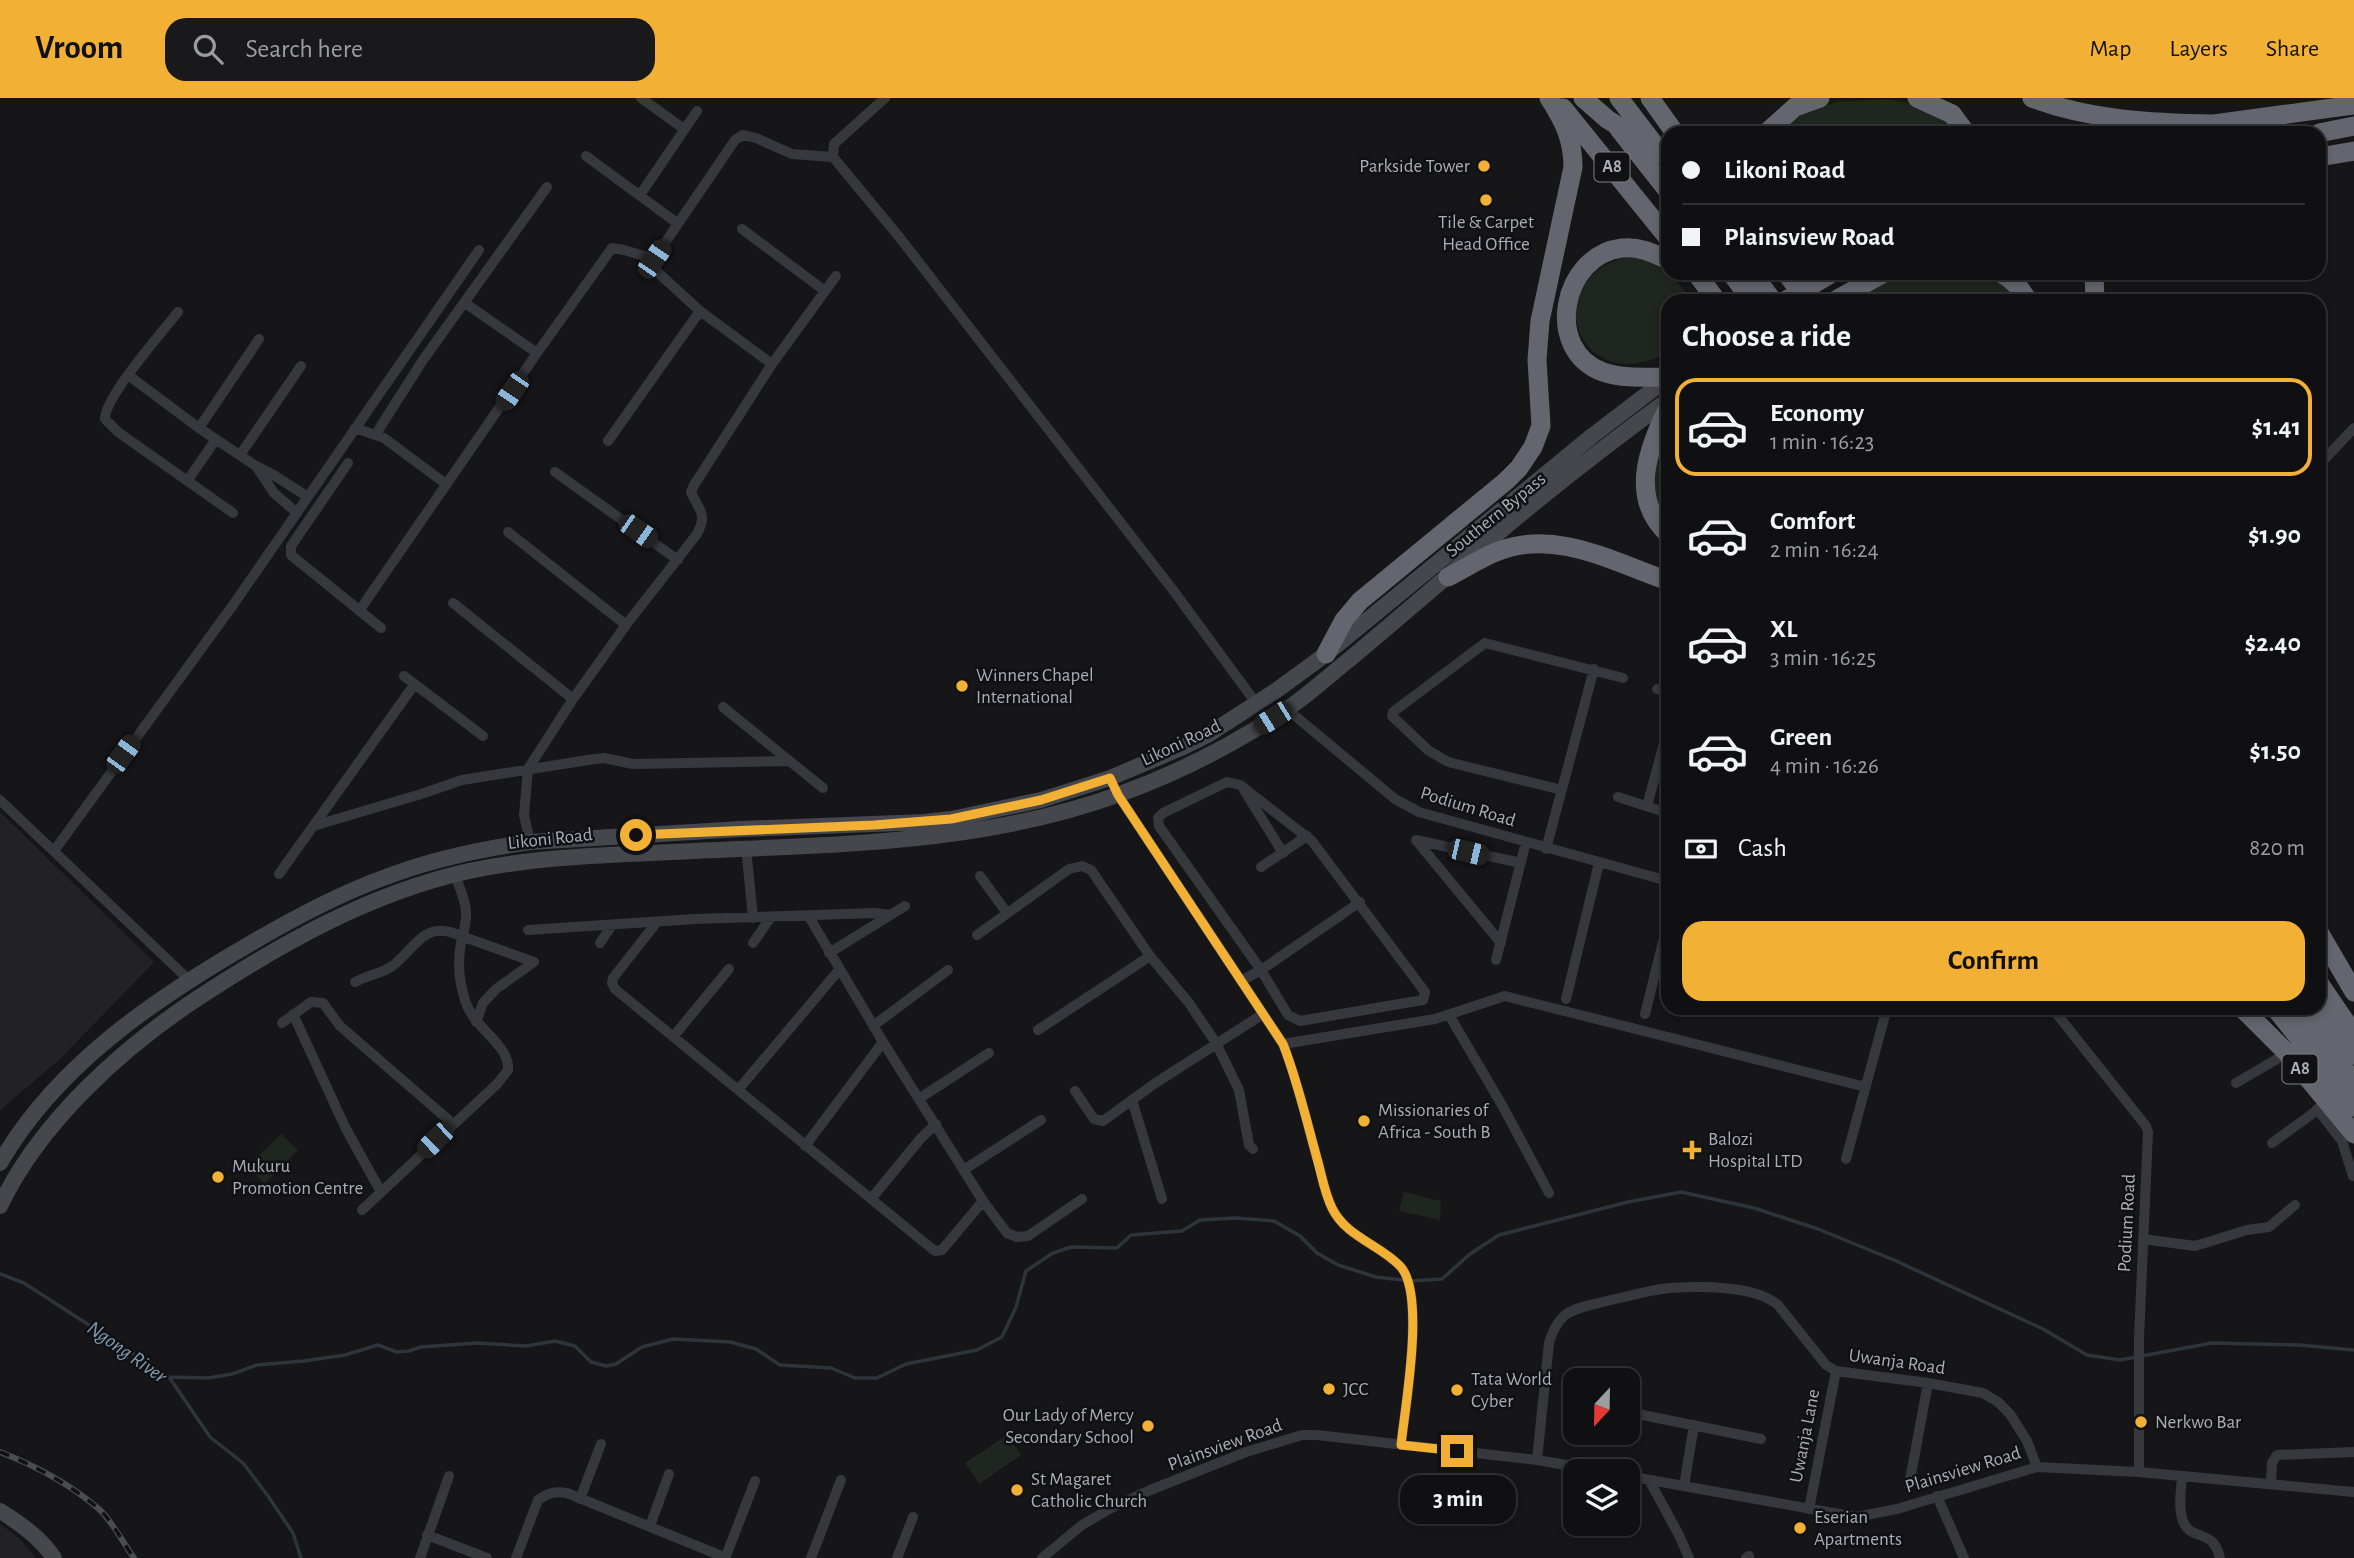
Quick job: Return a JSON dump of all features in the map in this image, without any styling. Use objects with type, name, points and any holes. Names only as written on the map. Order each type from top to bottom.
[{"type":"highway","name":"A8","points":[[1552,98],[1574,119],[1661,229]]},
{"type":"highway","points":[[1326,654],[1344,620],[1360,601],[1506,481],[1533,447],[1541,426],[1538,360],[1540,321],[1573,167],[1573,150],[1566,124],[1552,98]]},
{"type":"highway","points":[[1583,98],[1607,119],[1661,155]]},
{"type":"highway","points":[[1596,98],[1661,182]]},
{"type":"highway","points":[[1619,98],[1661,151]]},
{"type":"highway","points":[[1650,98],[1670,126]]},
{"type":"highway","points":[[1772,126],[1795,107],[1820,98]]},
{"type":"highway","points":[[1917,98],[1952,114],[1961,126]]},
{"type":"highway","points":[[2032,98],[2082,114],[2138,121],[2214,124],[2354,105]]},
{"type":"highway","points":[[2208,126],[2214,124]]},
{"type":"highway","points":[[2326,132],[2354,126]]},
{"type":"highway","points":[[2326,156],[2354,151]]},
{"type":"highway","points":[[1661,256],[1646,249],[1622,248],[1608,251],[1596,258],[1572,288],[1565,318],[1566,332],[1572,346],[1586,362],[1603,371],[1622,376],[1661,377]]},
{"type":"highway","points":[[1700,280],[1711,294]]},
{"type":"highway","points":[[1796,294],[1820,280]]},
{"type":"highway","points":[[1846,294],[1871,280]]},
{"type":"highway","points":[[2012,280],[2023,294]]},
{"type":"highway","points":[[1661,425],[1648,456],[1645,474],[1645,491],[1652,514],[1661,525]]},
{"type":"highway","points":[[1448,578],[1498,551],[1536,543],[1560,544],[1661,577]]},
{"type":"highway","points":[[2326,944],[2354,992]]},
{"type":"highway","points":[[2326,993],[2354,1034]]},
{"type":"highway","name":"A8","points":[[2249,1015],[2287,1053],[2323,1106],[2354,1134]]},
{"type":"highway","points":[[2281,1015],[2354,1107]]},
{"type":"highway","points":[[2301,1015],[2354,1082]]},
{"type":"highway","points":[[2323,1015],[2354,1055]]},
{"type":"main road","name":"Southern Bypass","points":[[1326,654],[1661,382]]},
{"type":"main road","name":"Southern Bypass","points":[[1448,578],[1587,459],[1661,405]]},
{"type":"main road","name":"Likoni Road","points":[[0,1206],[27,1160],[54,1125],[89,1086],[164,1021],[252,964],[357,908],[394,893],[455,875],[533,860],[599,854],[844,844],[955,835],[1044,816],[1118,795],[1219,751],[1287,710],[1448,578]]},
{"type":"main road","name":"Likoni Road","points":[[0,1163],[42,1105],[99,1045],[188,979],[295,918],[385,877],[485,848],[530,842],[937,821],[1041,800],[1110,778],[1191,743],[1256,703],[1326,654]]},
{"type":"main road","points":[[1110,778],[1118,795]]},
{"type":"main road","points":[[0,1511],[18,1522],[48,1549],[54,1558]]},
{"type":"street","points":[[641,98],[684,129]]},
{"type":"street","points":[[885,98],[834,144],[833,157],[908,248],[1173,590],[1256,703]]},
{"type":"street","points":[[640,195],[697,111]]},
{"type":"street","points":[[772,364],[700,311],[654,269],[654,259],[736,140],[743,135],[792,154],[833,157]]},
{"type":"street","points":[[586,156],[677,223]]},
{"type":"street","points":[[381,434],[423,360],[547,187]]},
{"type":"street","points":[[743,229],[825,290]]},
{"type":"street","points":[[359,611],[612,248],[654,259]]},
{"type":"street","points":[[54,851],[233,605],[479,250]]},
{"type":"street","points":[[530,842],[523,815],[528,769],[573,699],[626,625],[697,534],[703,518],[702,510],[691,492],[694,485],[772,364],[836,276]]},
{"type":"street","points":[[465,303],[537,353]]},
{"type":"street","points":[[608,441],[700,311]]},
{"type":"street","points":[[178,312],[128,376],[109,404],[104,419],[118,432],[233,513]]},
{"type":"street","points":[[199,428],[259,340]]},
{"type":"street","points":[[240,455],[301,366]]},
{"type":"street","points":[[128,376],[199,428],[308,497]]},
{"type":"street","points":[[363,416],[381,434],[446,484]]},
{"type":"street","points":[[355,428],[381,434]]},
{"type":"street","points":[[2326,458],[2354,428]]},
{"type":"street","points":[[188,480],[216,439]]},
{"type":"street","points":[[348,463],[290,550],[294,558],[381,628]]},
{"type":"street","points":[[256,466],[274,493],[297,513]]},
{"type":"street","points":[[555,472],[678,560]]},
{"type":"street","points":[[508,532],[626,625]]},
{"type":"street","points":[[453,603],[573,699]]},
{"type":"street","points":[[1562,790],[1448,762],[1428,750],[1392,714],[1485,643],[1623,678]]},
{"type":"street","points":[[1546,849],[1594,669]]},
{"type":"street","points":[[404,676],[482,736]]},
{"type":"street","points":[[279,874],[414,685]]},
{"type":"street","points":[[723,707],[822,788]]},
{"type":"street","name":"Podium Road","points":[[1287,710],[1391,796],[1419,812],[1661,879]]},
{"type":"street","points":[[1647,806],[1661,755]]},
{"type":"street","points":[[313,826],[462,780],[604,758],[633,764],[788,761]]},
{"type":"street","points":[[1227,782],[1240,785],[1307,836],[1360,902],[1425,992],[1421,1002],[1300,1021],[1288,1015],[1261,970],[1159,826],[1158,818],[1163,813],[1227,782]]},
{"type":"street","points":[[1240,785],[1283,853]]},
{"type":"street","points":[[1118,795],[1283,1044],[1295,1076],[1330,1206],[1348,1230],[1402,1268],[1411,1292],[1413,1320],[1401,1445]]},
{"type":"street","points":[[1618,797],[1661,811]]},
{"type":"street","points":[[0,800],[188,979]]},
{"type":"street","points":[[1261,867],[1307,836]]},
{"type":"street","points":[[1501,943],[1416,840],[1521,863]]},
{"type":"street","points":[[1496,960],[1526,842]]},
{"type":"street","points":[[746,847],[753,918]]},
{"type":"street","points":[[1566,999],[1599,863]]},
{"type":"street","points":[[977,935],[1069,869],[1082,866],[1091,870],[1150,956],[1189,1003],[1216,1043],[1235,1079],[1249,1145],[1253,1149]]},
{"type":"street","points":[[362,1210],[452,1123],[497,1084],[508,1070],[506,1055],[498,1043],[476,1023],[470,1012],[460,981],[459,955],[467,912],[455,875]]},
{"type":"street","points":[[980,876],[1007,913]]},
{"type":"street","points":[[1241,981],[1360,902]]},
{"type":"street","points":[[830,953],[905,906]]},
{"type":"street","points":[[528,930],[808,915],[891,915]]},
{"type":"street","points":[[808,915],[883,1042],[1007,1233],[1022,1237],[1033,1233],[1082,1199]]},
{"type":"street","points":[[753,943],[771,917]]},
{"type":"street","points":[[657,922],[613,978],[615,989],[930,1248],[942,1250],[984,1200]]},
{"type":"street","points":[[600,943],[612,925]]},
{"type":"street","points":[[355,982],[390,968],[431,931],[443,930],[534,962],[496,989],[483,1003],[476,1023]]},
{"type":"street","points":[[1645,1014],[1661,950]]},
{"type":"street","points":[[1038,1030],[1150,956]]},
{"type":"street","points":[[673,1037],[729,969]]},
{"type":"street","points":[[738,1090],[839,970]]},
{"type":"street","points":[[873,1026],[948,970]]},
{"type":"street","points":[[1283,1044],[1422,1021],[1499,997],[1511,997],[1866,1087]]},
{"type":"street","points":[[282,1023],[311,1002],[323,1003],[340,1026],[452,1123]]},
{"type":"street","points":[[293,1014],[346,1129],[381,1192]]},
{"type":"street","points":[[1075,1091],[1091,1115],[1098,1121],[1103,1121],[1263,1014]]},
{"type":"street","points":[[1449,1014],[1549,1193]]},
{"type":"street","points":[[1846,1159],[1885,1015]]},
{"type":"street","name":"Podium Road","points":[[2062,1015],[2146,1126],[2149,1138],[2139,1338],[2139,1472]]},
{"type":"street","points":[[805,1146],[883,1042]]},
{"type":"street","points":[[920,1098],[989,1053]]},
{"type":"street","points":[[2236,1083],[2287,1053]]},
{"type":"street","points":[[1132,1100],[1163,1199]]},
{"type":"street","points":[[2272,1143],[2323,1106],[2342,1141],[2353,1176]]},
{"type":"street","points":[[965,1169],[1041,1120]]},
{"type":"street","points":[[870,1199],[936,1124]]},
{"type":"street","points":[[2143,1239],[2195,1246],[2247,1230],[2269,1227],[2295,1205]]},
{"type":"street","name":"Uwanja Road","points":[[1537,1460],[1545,1373],[1552,1333],[1565,1315],[1589,1306],[1669,1289],[1724,1289],[1770,1297],[1826,1365],[1836,1371],[1983,1393],[1998,1402],[2020,1427],[2037,1467]]},
{"type":"street","name":"Uwanja Lane","points":[[1809,1508],[1836,1371]]},
{"type":"street","points":[[1909,1485],[1928,1383]]},
{"type":"street","points":[[1640,1414],[1761,1438]]},
{"type":"street","points":[[1684,1486],[1694,1425]]},
{"type":"street","name":"Plainsview Road","points":[[1042,1558],[1082,1525],[1111,1508],[1246,1452],[1307,1435],[1563,1465]]},
{"type":"street","points":[[580,1499],[601,1444]]},
{"type":"street","points":[[2271,1484],[2272,1462],[2277,1455],[2354,1451]]},
{"type":"street","name":"Plainsview Road","points":[[1640,1478],[1850,1517],[1897,1509],[2037,1467],[2139,1472],[2354,1492]]},
{"type":"street","points":[[650,1526],[669,1474]]},
{"type":"street","points":[[420,1558],[449,1476]]},
{"type":"street","points":[[2182,1477],[2180,1500],[2183,1521],[2187,1528],[2216,1544],[2220,1558]]},
{"type":"street","points":[[811,1558],[841,1480]]},
{"type":"street","points":[[1648,1480],[1689,1558]]},
{"type":"street","points":[[516,1558],[538,1500],[559,1492],[723,1557],[755,1481]]},
{"type":"street","points":[[1937,1496],[1964,1558]]},
{"type":"street","points":[[897,1558],[913,1517]]},
{"type":"street","points":[[427,1535],[482,1557]]},
{"type":"shaded area","points":[[1887,99],[1922,106],[1948,117],[1954,126],[1783,126],[1797,114],[1837,102]]},
{"type":"shaded area","points":[[1633,256],[1643,259],[1661,268],[1661,280],[1675,280],[1687,294],[1661,294],[1661,354],[1637,363],[1611,361],[1591,349],[1579,330],[1576,308],[1583,286],[1602,268]]},
{"type":"shaded area","points":[[1890,280],[2002,280],[2015,294],[1866,294]]},
{"type":"shaded area","points":[[1661,445],[1661,507],[1655,484]]},
{"type":"shaded area","points":[[0,812],[154,962],[59,1060],[0,1110]]},
{"type":"shaded area","points":[[281,1134],[298,1150],[265,1184],[247,1167]]},
{"type":"shaded area","points":[[1404,1192],[1441,1201],[1440,1220],[1399,1211]]},
{"type":"shaded area","points":[[1007,1435],[1021,1455],[979,1484],[965,1463]]},
{"type":"shaded area","points":[[0,1524],[20,1539],[36,1558],[0,1558]]},
{"type":"waterway","points":[[1411,1281],[1442,1279],[1470,1254],[1499,1235],[1628,1202],[1681,1192],[1754,1208],[1818,1229],[1894,1260],[2043,1329],[2087,1355],[2120,1360],[2212,1343],[2299,1345],[2354,1350]]},
{"type":"waterway","points":[[169,1377],[208,1378],[232,1374],[257,1365],[345,1355],[378,1345],[397,1352],[421,1347],[477,1343],[526,1346],[555,1341],[575,1346],[591,1362],[606,1366],[616,1364],[642,1347],[673,1339],[730,1342],[756,1349],[780,1365],[831,1368],[855,1378],[877,1378],[906,1364],[977,1350],[1002,1337],[1016,1307],[1026,1271],[1053,1253],[1071,1247],[1117,1248],[1131,1235],[1182,1231],[1200,1220],[1235,1218],[1274,1221],[1300,1236],[1317,1253],[1338,1265],[1376,1277],[1403,1280]]},
{"type":"waterway","name":"Ngong River","points":[[0,1274],[24,1283],[169,1377],[210,1437],[243,1463],[268,1496],[293,1533],[301,1558]]},
{"type":"railway","points":[[0,1452],[52,1476],[88,1500],[109,1520],[134,1558]]},
{"type":"place","name":"Parkside Tower","points":[[1484,166]]},
{"type":"place","name":"Tile & Carpet Head Office","points":[[1486,200]]},
{"type":"place","name":"Winners Chapel International","points":[[962,686]]},
{"type":"place","name":"Missionaries of Africa - South B","points":[[1364,1121]]},
{"type":"place","name":"Balozi Hospital LTD","points":[[1692,1150]]},
{"type":"place","name":"Mukuru Promotion Centre","points":[[218,1177]]},
{"type":"place","name":"JCC","points":[[1329,1389]]},
{"type":"place","name":"Tata World Cyber","points":[[1457,1390]]},
{"type":"place","name":"Nerkwo Bar","points":[[2141,1422]]},
{"type":"place","name":"Our Lady of Mercy Secondary School","points":[[1148,1426]]},
{"type":"place","name":"St Magaret Catholic Church","points":[[1017,1490]]},
{"type":"place","name":"Eserian Apartments","points":[[1800,1528]]},
{"type":"route","points":[[636,835],[951,819],[1041,800],[1110,778],[1118,795],[1283,1044],[1295,1076],[1330,1206],[1348,1230],[1390,1258],[1402,1268],[1406,1276],[1411,1292],[1413,1320],[1401,1445],[1457,1451]]}]
